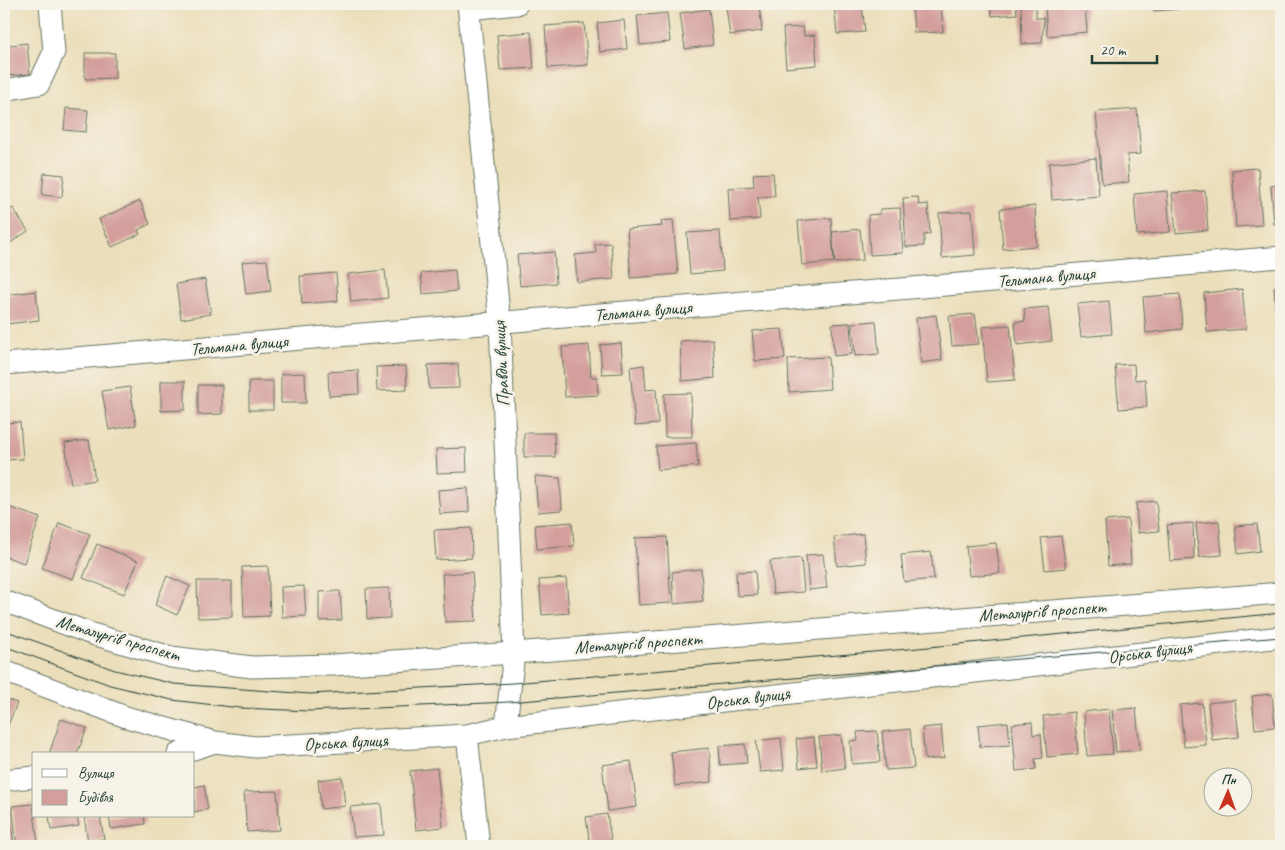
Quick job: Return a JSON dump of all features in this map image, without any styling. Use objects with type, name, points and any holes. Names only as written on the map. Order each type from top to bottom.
[{"type":"street","points":[[4,90],[39,84],[54,52],[50,4]]},
{"type":"street","points":[[469,6],[517,4]]},
{"type":"street","name":"Правди вулиця","points":[[469,6],[500,323],[514,653],[506,726]]},
{"type":"street","name":"Тельмана вулиця","points":[[4,364],[1281,257]]},
{"type":"street","name":"Металургів проспект","points":[[4,602],[89,633],[171,657],[252,667],[333,665],[514,653],[1281,593]]},
{"type":"street","name":"Орська вулиця","points":[[4,671],[126,718],[215,742],[255,747],[467,735],[506,726],[1281,637]]},
{"type":"street","points":[[467,735],[479,846]]},
{"type":"street","name":"Орська вулиця","points":[[184,752],[215,742]]},
{"type":"street","points":[[4,780],[32,777]]},
{"type":"building","points":[[759,4],[762,31],[730,35],[726,8]]},
{"type":"building","points":[[834,4],[862,4],[865,32],[837,34]]},
{"type":"building","points":[[912,4],[941,4],[943,32],[914,33]]},
{"type":"building","points":[[990,4],[1016,4],[1017,14],[992,16]]},
{"type":"building","points":[[1021,4],[1036,4],[1036,18],[1044,18],[1042,43],[1022,44]]},
{"type":"building","points":[[1085,4],[1087,32],[1047,36],[1045,5]]},
{"type":"building","points":[[1153,4],[1178,4],[1179,9],[1154,11]]},
{"type":"building","points":[[709,9],[713,45],[685,49],[680,13]]},
{"type":"building","points":[[667,13],[670,42],[640,45],[637,16]]},
{"type":"building","points":[[624,20],[627,49],[600,52],[597,23]]},
{"type":"building","points":[[584,23],[588,65],[548,68],[545,26]]},
{"type":"building","points":[[803,27],[804,36],[815,35],[817,65],[786,68],[783,28]]},
{"type":"building","points":[[531,32],[534,68],[500,70],[497,35]]},
{"type":"building","points":[[27,43],[30,74],[4,76],[4,46]]},
{"type":"building","points":[[85,53],[115,53],[115,78],[85,79]]},
{"type":"building","points":[[66,108],[88,110],[86,132],[64,130]]},
{"type":"building","points":[[1137,109],[1141,154],[1127,155],[1129,182],[1102,184],[1096,112]]},
{"type":"building","points":[[1096,158],[1099,196],[1052,200],[1049,163]]},
{"type":"building","points":[[1258,168],[1262,225],[1236,227],[1232,170]]},
{"type":"building","points":[[44,173],[64,175],[62,197],[42,195]]},
{"type":"building","points":[[773,173],[775,196],[758,197],[760,219],[730,221],[728,188],[754,186],[753,174]]},
{"type":"building","points":[[1281,185],[1281,223],[1274,224],[1271,186]]},
{"type":"building","points":[[1167,191],[1170,232],[1137,235],[1134,194]]},
{"type":"building","points":[[1205,191],[1208,230],[1176,233],[1172,193]]},
{"type":"building","points":[[918,197],[919,205],[928,204],[930,234],[924,235],[924,246],[906,247],[903,198]]},
{"type":"building","points":[[140,201],[150,224],[138,230],[140,234],[112,247],[99,219]]},
{"type":"building","points":[[1035,206],[1037,246],[1003,249],[1000,209]]},
{"type":"building","points":[[13,208],[28,231],[4,247],[4,214]]},
{"type":"building","points":[[900,208],[903,253],[870,255],[868,215],[880,214],[880,209]]},
{"type":"building","points":[[972,211],[975,255],[942,258],[939,213]]},
{"type":"building","points":[[831,218],[834,262],[802,265],[798,221]]},
{"type":"building","points":[[673,220],[678,274],[631,278],[627,229],[662,226],[661,221]]},
{"type":"building","points":[[860,229],[863,260],[835,263],[832,232]]},
{"type":"building","points":[[720,231],[723,271],[690,274],[687,233]]},
{"type":"building","points":[[611,243],[614,279],[577,282],[575,255],[596,253],[595,244]]},
{"type":"building","points":[[554,252],[556,283],[520,286],[517,255]]},
{"type":"building","points":[[267,260],[271,291],[246,294],[242,262]]},
{"type":"building","points":[[385,270],[388,298],[351,302],[348,274]]},
{"type":"building","points":[[455,270],[457,291],[423,294],[421,273]]},
{"type":"building","points":[[336,273],[338,301],[302,304],[300,276]]},
{"type":"building","points":[[205,279],[211,314],[181,319],[176,284]]},
{"type":"building","points":[[1274,287],[1281,287],[1281,314],[1276,315]]},
{"type":"building","points":[[1242,289],[1246,329],[1207,332],[1204,293]]},
{"type":"building","points":[[36,291],[39,320],[7,324],[4,295]]},
{"type":"building","points":[[1180,294],[1182,329],[1146,333],[1143,297]]},
{"type":"building","points":[[1109,301],[1112,334],[1081,337],[1077,304]]},
{"type":"building","points":[[1048,307],[1052,341],[1017,345],[1015,322],[1025,321],[1024,309]]},
{"type":"building","points":[[975,314],[979,344],[952,346],[949,316]]},
{"type":"building","points":[[936,315],[942,360],[921,363],[916,318]]},
{"type":"building","points":[[876,321],[879,354],[855,356],[852,323]]},
{"type":"building","points":[[850,323],[852,354],[834,356],[832,324]]},
{"type":"building","points":[[1010,325],[1015,380],[987,382],[982,327]]},
{"type":"building","points":[[782,329],[785,359],[755,361],[752,331]]},
{"type":"building","points":[[713,339],[715,378],[682,381],[680,341]]},
{"type":"building","points":[[621,343],[623,373],[602,374],[600,345]]},
{"type":"building","points":[[589,345],[591,377],[597,377],[598,395],[565,397],[562,347]]},
{"type":"building","points":[[828,357],[830,389],[789,392],[788,359]]},
{"type":"building","points":[[458,364],[459,388],[429,389],[428,365]]},
{"type":"building","points":[[1134,364],[1135,380],[1145,379],[1147,407],[1119,409],[1115,365]]},
{"type":"building","points":[[644,365],[646,390],[656,389],[658,424],[635,426],[630,367]]},
{"type":"building","points":[[406,366],[407,390],[377,391],[376,367]]},
{"type":"building","points":[[358,370],[359,394],[329,396],[328,372]]},
{"type":"building","points":[[305,373],[306,403],[281,403],[281,374]]},
{"type":"building","points":[[161,381],[185,381],[185,410],[161,411]]},
{"type":"building","points":[[249,381],[273,381],[273,410],[249,410]]},
{"type":"building","points":[[198,385],[222,385],[222,414],[198,415]]},
{"type":"building","points":[[130,387],[136,425],[109,430],[102,391]]},
{"type":"building","points":[[691,393],[692,437],[665,437],[664,394]]},
{"type":"building","points":[[20,422],[23,459],[4,460],[4,423]]},
{"type":"building","points":[[524,433],[554,433],[555,457],[524,457]]},
{"type":"building","points":[[89,440],[95,480],[71,484],[65,443]]},
{"type":"building","points":[[696,443],[698,466],[658,470],[656,446]]},
{"type":"building","points":[[466,448],[467,472],[437,473],[436,449]]},
{"type":"building","points":[[535,476],[560,478],[562,510],[538,512]]},
{"type":"building","points":[[468,488],[469,512],[440,514],[438,490]]},
{"type":"building","points":[[1156,501],[1159,531],[1138,533],[1136,503]]},
{"type":"building","points":[[9,507],[40,518],[24,563],[4,556],[4,523]]},
{"type":"building","points":[[1128,519],[1131,564],[1108,566],[1105,521]]},
{"type":"building","points":[[1219,521],[1222,555],[1199,557],[1196,523]]},
{"type":"building","points":[[572,522],[574,546],[537,549],[535,525]]},
{"type":"building","points":[[59,523],[90,534],[73,579],[42,568]]},
{"type":"building","points":[[1193,523],[1194,559],[1170,561],[1167,525]]},
{"type":"building","points":[[1257,524],[1260,551],[1238,554],[1235,526]]},
{"type":"building","points":[[471,528],[472,558],[436,560],[434,530]]},
{"type":"building","points":[[863,534],[866,563],[837,566],[834,537]]},
{"type":"building","points":[[1061,536],[1066,568],[1045,570],[1041,538]]},
{"type":"building","points":[[667,537],[671,603],[639,605],[635,538]]},
{"type":"building","points":[[996,543],[1000,573],[969,576],[966,546]]},
{"type":"building","points":[[97,544],[138,561],[124,594],[83,578]]},
{"type":"building","points":[[931,552],[934,579],[904,582],[901,555]]},
{"type":"building","points":[[823,554],[827,588],[809,590],[806,555]]},
{"type":"building","points":[[801,558],[804,592],[773,594],[770,561]]},
{"type":"building","points":[[268,566],[270,616],[244,617],[242,567]]},
{"type":"building","points":[[701,569],[703,601],[674,604],[672,572]]},
{"type":"building","points":[[755,571],[757,595],[737,596],[736,572]]},
{"type":"building","points":[[472,572],[476,621],[445,622],[442,574]]},
{"type":"building","points":[[167,576],[190,586],[177,615],[155,605]]},
{"type":"building","points":[[566,578],[569,613],[542,615],[539,580]]},
{"type":"building","points":[[197,581],[232,581],[232,617],[198,618]]},
{"type":"building","points":[[304,586],[306,616],[282,617],[281,587]]},
{"type":"building","points":[[389,588],[390,618],[367,619],[366,589]]},
{"type":"building","points":[[340,591],[342,620],[319,621],[319,592]]},
{"type":"building","points":[[1272,694],[1275,727],[1255,729],[1252,696]]},
{"type":"building","points":[[1281,694],[1281,726],[1280,726],[1277,695]]},
{"type":"building","points":[[4,698],[17,703],[4,735]]},
{"type":"building","points":[[1235,700],[1239,737],[1212,740],[1208,703]]},
{"type":"building","points":[[1202,703],[1206,745],[1184,747],[1180,705]]},
{"type":"building","points":[[1136,708],[1140,750],[1116,752],[1112,710]]},
{"type":"building","points":[[1109,709],[1113,754],[1087,756],[1084,712]]},
{"type":"building","points":[[1074,712],[1078,754],[1047,757],[1043,716]]},
{"type":"building","points":[[61,719],[87,728],[78,752],[50,752]]},
{"type":"building","points":[[1008,722],[1010,745],[980,747],[978,725]]},
{"type":"building","points":[[1032,722],[1033,735],[1041,734],[1043,758],[1035,759],[1036,769],[1016,771],[1012,724]]},
{"type":"building","points":[[941,726],[944,758],[925,760],[922,728]]},
{"type":"building","points":[[910,729],[914,768],[886,770],[882,732]]},
{"type":"building","points":[[877,731],[880,762],[852,764],[850,741],[858,740],[857,732]]},
{"type":"building","points":[[841,735],[845,768],[822,771],[819,737]]},
{"type":"building","points":[[814,737],[817,766],[799,768],[796,739]]},
{"type":"building","points":[[781,738],[784,770],[760,772],[756,741]]},
{"type":"building","points":[[745,744],[747,763],[720,765],[719,746]]},
{"type":"building","points":[[709,748],[712,782],[675,786],[671,752]]},
{"type":"building","points":[[631,761],[637,807],[608,811],[602,765]]},
{"type":"building","points":[[437,768],[443,827],[416,830],[410,771]]},
{"type":"building","points":[[342,777],[345,806],[321,809],[318,780]]},
{"type":"building","points":[[204,785],[208,809],[195,812],[195,787]]},
{"type":"building","points":[[277,791],[280,830],[247,832],[244,792]]},
{"type":"building","points":[[32,804],[32,818],[35,818],[38,844],[17,846],[12,806]]},
{"type":"building","points":[[381,804],[384,835],[354,837],[350,807]]},
{"type":"building","points":[[9,807],[14,843],[4,844],[4,808]]},
{"type":"building","points":[[607,814],[612,846],[590,846],[586,817]]},
{"type":"building","points":[[49,818],[77,818],[79,826],[51,830]]},
{"type":"building","points":[[84,818],[100,818],[104,839],[88,842]]},
{"type":"building","points":[[109,818],[144,818],[145,824],[111,829]]},
{"type":"tram line","points":[[4,630],[115,670],[174,684],[310,694],[513,683],[908,649],[1281,613]]},
{"type":"tram line","points":[[4,646],[110,685],[172,700],[240,708],[310,711],[509,702],[1281,637]]}]
